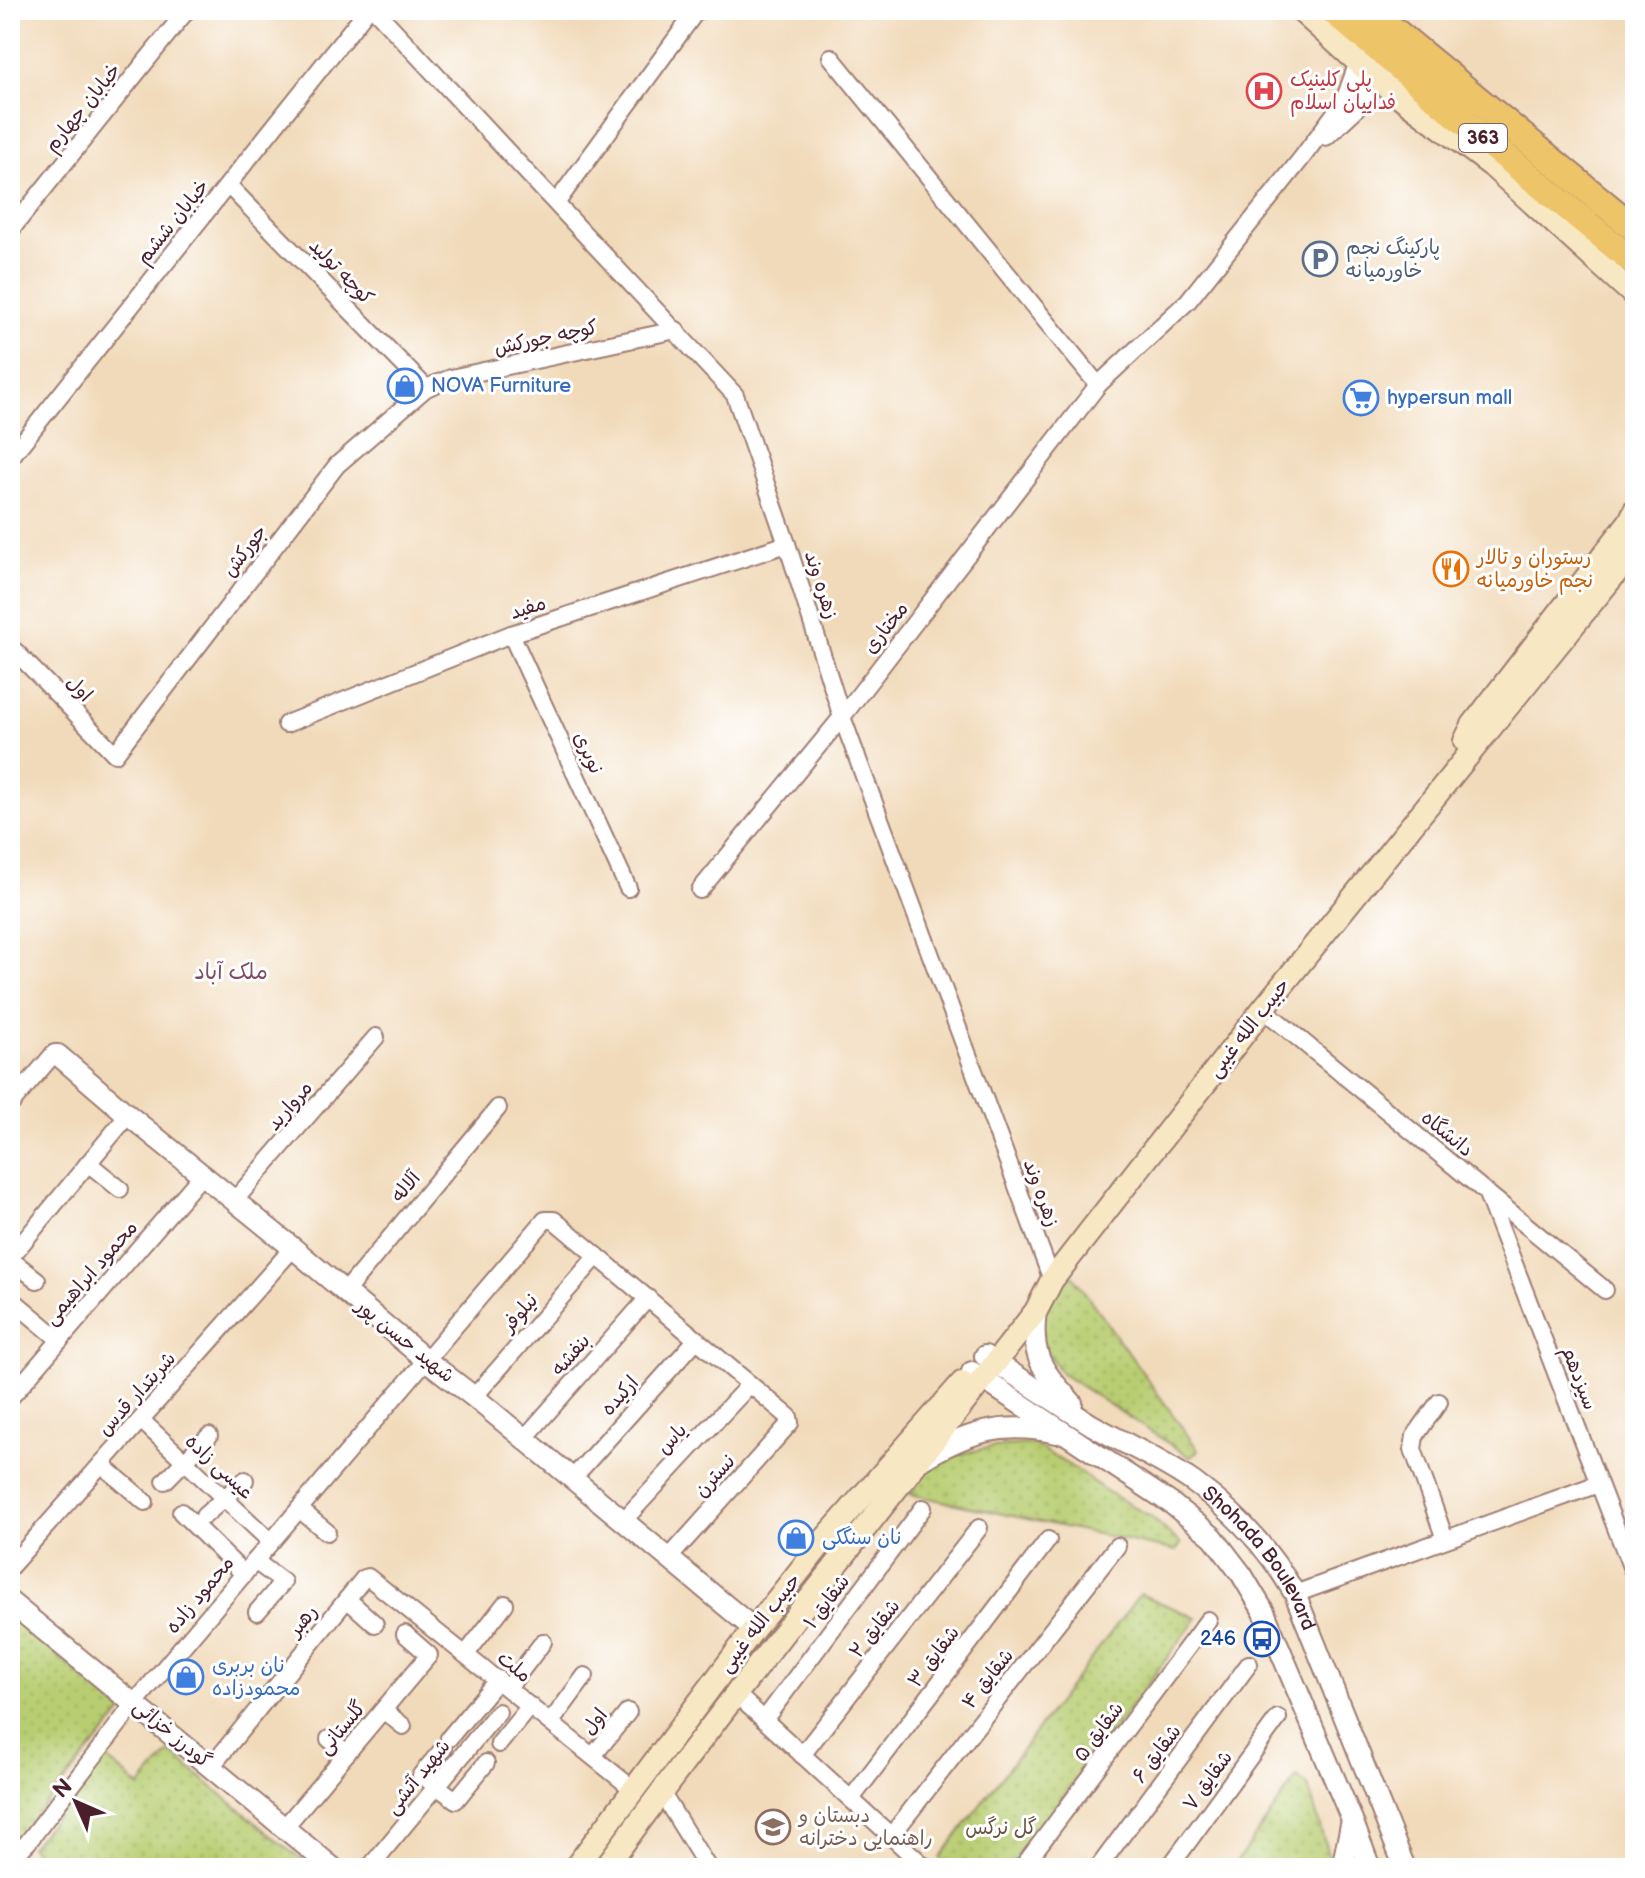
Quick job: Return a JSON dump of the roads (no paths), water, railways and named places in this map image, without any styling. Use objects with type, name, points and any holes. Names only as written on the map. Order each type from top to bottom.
[{"type":"main road","points":[[1300,10],[1378,80],[1491,165],[1635,296]]},
{"type":"main road","name":"363","points":[[1332,10],[1635,263]]},
{"type":"main road","name":"363","points":[[1369,10],[1635,229]]},
{"type":"main road","name":"حبیب الله غیبی","points":[[1449,779],[1473,725],[1634,512]]},
{"type":"main road","name":"حبیب الله غیبی","points":[[575,1868],[824,1540],[1036,1311],[1052,1280],[1263,1009],[1635,549]]},
{"type":"main road","name":"حبیب الله غیبی","points":[[605,1868],[916,1463],[1028,1301],[1052,1280]]},
{"type":"main road","points":[[824,1540],[844,1555]]},
{"type":"street","name":"خیابان چهارم","points":[[10,231],[187,10]]},
{"type":"street","name":"خیابان ششم","points":[[10,458],[367,10]]},
{"type":"street","name":"زهره وند","points":[[375,10],[735,395],[842,717],[1052,1280]]},
{"type":"street","points":[[557,202],[697,10]]},
{"type":"street","points":[[831,57],[1098,385]]},
{"type":"street","name":"مختاری","points":[[700,890],[842,717],[1098,385],[1188,301],[1301,159],[1344,101],[1358,62]]},
{"type":"street","name":"مختاری","points":[[1301,159],[1354,111],[1378,80]]},
{"type":"street","name":"کوچه تولید","points":[[228,185],[426,388]]},
{"type":"street","name":"کوچه جورکش","points":[[426,388],[451,378],[676,330]]},
{"type":"street","name":"جورکش","points":[[115,754],[337,465],[426,388]]},
{"type":"street","name":"مفید","points":[[286,724],[511,634],[787,544]]},
{"type":"street","name":"نوبری","points":[[511,634],[628,888]]},
{"type":"street","name":"اول","points":[[15,651],[115,754]]},
{"type":"street","name":"دانشگاه","points":[[1263,1009],[1605,1290]]},
{"type":"street","name":"مروارید","points":[[234,1201],[376,1037]]},
{"type":"street","points":[[10,1105],[55,1055]]},
{"type":"street","name":"شهید حسن پور","points":[[55,1055],[754,1629]]},
{"type":"street","name":"آلاله","points":[[345,1292],[498,1108]]},
{"type":"street","points":[[37,1280],[10,1258],[128,1115]]},
{"type":"street","points":[[88,1163],[120,1189]]},
{"type":"street","name":"محمود ابراهیمی","points":[[10,1398],[202,1175]]},
{"type":"street","name":"سیزدهم","points":[[1486,1193],[1635,1577]]},
{"type":"street","name":"محمود زاده","points":[[10,1861],[135,1703],[545,1220],[554,1220],[597,1256]]},
{"type":"street","name":"شربتدار قدس","points":[[10,1567],[293,1248]]},
{"type":"street","points":[[597,1256],[750,1384]]},
{"type":"street","name":"نیلوفر","points":[[474,1397],[597,1256]]},
{"type":"street","points":[[10,1298],[60,1340]]},
{"type":"street","name":"بنفشه","points":[[524,1439],[648,1298]]},
{"type":"street","points":[[1036,1311],[1033,1333],[1035,1351],[1044,1371],[1091,1424]]},
{"type":"street","name":"ارکیده","points":[[572,1479],[697,1339]]},
{"type":"street","name":"Shohada Boulevard","points":[[984,1367],[1191,1481],[1227,1508],[1257,1539],[1295,1594],[1405,1868]]},
{"type":"street","name":"Shohada Boulevard","points":[[984,1367],[1069,1435],[1172,1504],[1213,1537],[1242,1575],[1264,1612],[1370,1868]]},
{"type":"street","name":"نسترن","points":[[669,1558],[790,1423],[789,1417],[750,1384]]},
{"type":"street","name":"یاس","points":[[623,1521],[750,1384]]},
{"type":"street","points":[[1439,1402],[1415,1436],[1413,1449],[1445,1539]]},
{"type":"street","name":"عيسی زاده","points":[[141,1420],[271,1542]]},
{"type":"street","points":[[916,1463],[948,1443],[977,1433],[1007,1428],[1036,1428],[1069,1435]]},
{"type":"street","points":[[165,1481],[209,1436]]},
{"type":"street","points":[[101,1464],[145,1502]]},
{"type":"street","points":[[204,1516],[245,1480]]},
{"type":"street","points":[[1295,1594],[1598,1484]]},
{"type":"street","name":"شقایق ۱","points":[[764,1720],[923,1508]]},
{"type":"street","points":[[299,1509],[327,1532]]},
{"type":"street","points":[[181,1512],[250,1567],[283,1582],[257,1612]]},
{"type":"street","name":"شقایق ۲","points":[[802,1755],[979,1528]]},
{"type":"street","name":"شقایق ۳","points":[[851,1799],[1048,1540]]},
{"type":"street","name":"شقایق ۴","points":[[891,1836],[1117,1546]]},
{"type":"street","name":"رهبر","points":[[211,1767],[364,1578],[368,1577]]},
{"type":"street","name":"ملت","points":[[368,1577],[633,1789]]},
{"type":"street","points":[[347,1599],[375,1624]]},
{"type":"street","name":"گودرز خزائی","points":[[10,1602],[333,1868]]},
{"type":"street","points":[[466,1654],[505,1604]]},
{"type":"street","name":"شقایق ۵","points":[[1022,1868],[1208,1620]]},
{"type":"street","name":"گلستانی","points":[[284,1828],[429,1655],[405,1634]]},
{"type":"street","points":[[486,1763],[456,1800],[421,1775],[446,1743],[543,1642]]},
{"type":"street","name":"شقایق ۶","points":[[1098,1868],[1249,1664]]},
{"type":"street","points":[[551,1722],[585,1676]]},
{"type":"street","points":[[737,1695],[926,1868]]},
{"type":"street","points":[[499,1744],[530,1706]]},
{"type":"street","points":[[383,1710],[403,1726]]},
{"type":"street","name":"شهید آتشی","points":[[369,1868],[498,1712]]},
{"type":"street","name":"اول","points":[[593,1756],[628,1712]]},
{"type":"street","name":"شقایق ۷","points":[[1169,1868],[1278,1718]]},
{"type":"street","points":[[329,1739],[347,1753]]},
{"type":"street","points":[[661,1792],[708,1868]]},
{"type":"street","points":[[1342,1868],[1352,1820],[1380,1808]]},
{"type":"place","name":"پلی کلینیک فداییان اسلام","points":[[1264,91]]},
{"type":"place","name":"پارکینگ نجم خاورمیانه","points":[[1320,259]]},
{"type":"place","name":"NOVA Furniture","points":[[405,386]]},
{"type":"place","name":"hypersun mall","points":[[1361,398]]},
{"type":"place","name":"رستوران و تالار نجم خاورمیانه","points":[[1451,569]]},
{"type":"place","name":"نان سنگکی","points":[[796,1538]]},
{"type":"place","name":"246","points":[[1262,1639]]},
{"type":"place","name":"نان بربری محمودزاده","points":[[186,1677]]},
{"type":"place","name":"دبستان و راهنمایی دخترانه","points":[[773,1827]]},
{"type":"district","name":"ملک آباد","points":[[231,972]]},
{"type":"park label","name":"گل نرگس","points":[[1001,1828]]}]
